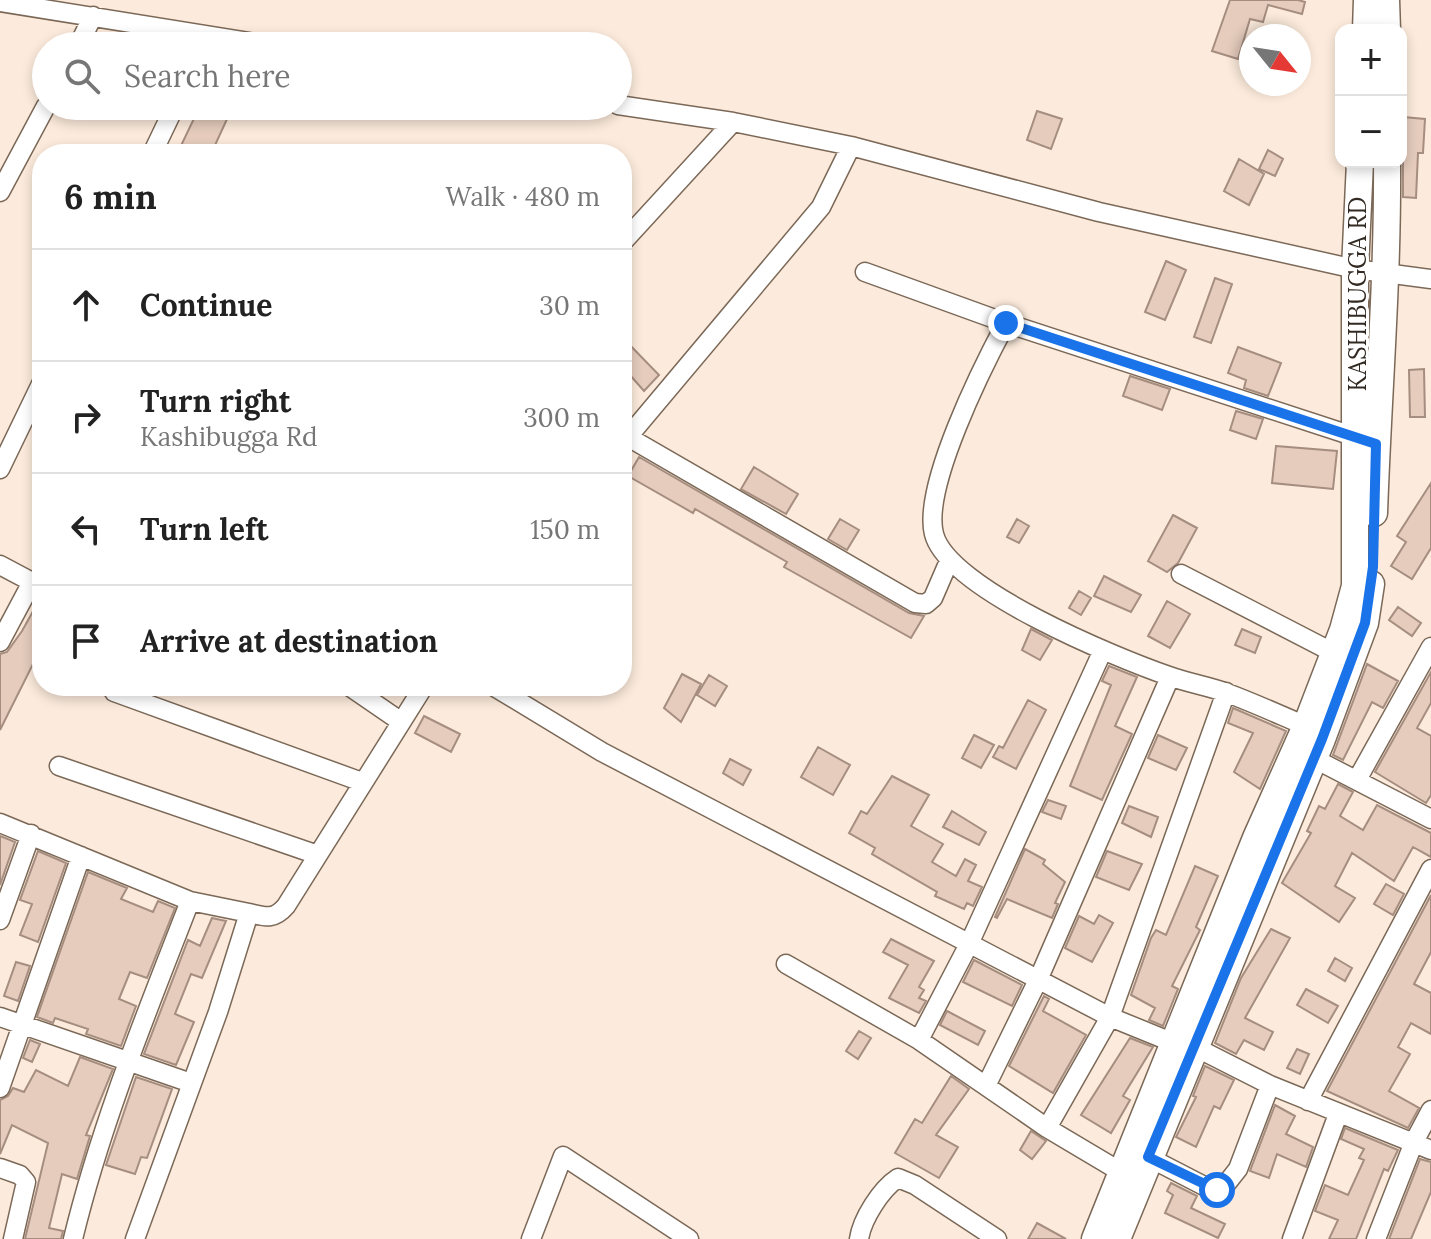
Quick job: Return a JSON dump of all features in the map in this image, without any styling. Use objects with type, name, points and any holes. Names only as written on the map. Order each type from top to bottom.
[{"type":"main road","points":[[1366,24],[1367,0]]},
{"type":"main road","points":[[1386,0],[1387,24]]},
{"type":"main road","name":"KASHIBUGGA RD","points":[[1095,1239],[1121,1172],[1185,1045],[1313,758],[1365,623],[1373,567],[1355,269],[1360,168]]},
{"type":"main road","name":"KASHIBUGGA RD","points":[[1117,1239],[1148,1157],[1256,838],[1306,726],[1355,586],[1366,440],[1381,407],[1382,295],[1388,272],[1387,168]]},
{"type":"street","points":[[0,2],[93,16],[169,32]]},
{"type":"street","points":[[85,32],[93,16]]},
{"type":"street","points":[[632,107],[733,122],[851,146],[1099,212],[1355,269],[1431,279]]},
{"type":"street","points":[[0,192],[39,120]]},
{"type":"street","points":[[157,144],[168,120]]},
{"type":"street","points":[[632,232],[733,122]]},
{"type":"street","points":[[632,433],[821,207],[851,146]]},
{"type":"street","points":[[865,272],[1006,323],[1366,440]]},
{"type":"street","points":[[1006,323],[964,410],[941,481],[933,531],[949,561],[1011,605],[1103,650],[1170,677],[1226,692],[1306,726]]},
{"type":"street","points":[[0,469],[32,403]]},
{"type":"street","points":[[632,445],[915,603],[926,604],[933,598],[949,561]]},
{"type":"street","points":[[0,565],[32,582],[0,642]]},
{"type":"street","points":[[1181,574],[1334,653]]},
{"type":"street","points":[[1358,778],[1431,647]]},
{"type":"street","points":[[919,1040],[969,944],[1103,650]]},
{"type":"street","points":[[986,1086],[1038,980],[1170,677]]},
{"type":"street","points":[[1047,1128],[1110,1017],[1226,692]]},
{"type":"street","points":[[125,696],[362,782]]},
{"type":"street","points":[[364,696],[400,721]]},
{"type":"street","points":[[0,823],[190,901],[269,918],[278,915],[417,696]]},
{"type":"street","points":[[510,696],[602,752],[1110,1017],[1185,1045],[1338,1114],[1422,1146]]},
{"type":"street","points":[[1313,758],[1358,778],[1431,819]]},
{"type":"street","points":[[59,766],[315,854]]},
{"type":"street","points":[[0,920],[31,834]]},
{"type":"street","points":[[0,1088],[81,856]]},
{"type":"street","points":[[1308,1101],[1431,869]]},
{"type":"street","points":[[73,1239],[84,1193],[128,1061],[190,901]]},
{"type":"street","points":[[135,1239],[249,913]]},
{"type":"street","points":[[786,964],[919,1040],[1047,1128],[1121,1172]]},
{"type":"street","points":[[0,1017],[191,1083]]},
{"type":"street","points":[[1148,1157],[1210,1189],[1223,1188],[1238,1169],[1270,1085]]},
{"type":"street","points":[[1376,1239],[1422,1146],[1431,1110]]},
{"type":"street","points":[[1292,1239],[1338,1114]]},
{"type":"street","points":[[531,1239],[563,1156],[689,1239]]},
{"type":"street","points":[[0,1168],[20,1175],[26,1182],[13,1239]]},
{"type":"street","points":[[859,1239],[862,1226],[890,1183],[898,1178],[915,1185],[997,1239]]},
{"type":"building","points":[[1230,0],[1305,2],[1302,14],[1268,5],[1263,22],[1250,19],[1248,24],[1239,24],[1238,59],[1212,51]]},
{"type":"building","points":[[1037,111],[1062,119],[1051,149],[1027,140]]},
{"type":"building","points":[[1407,117],[1425,119],[1423,153],[1418,153],[1416,198],[1403,197],[1403,168],[1407,168]]},
{"type":"building","points":[[193,120],[227,120],[216,144],[182,144]]},
{"type":"building","points":[[1268,150],[1283,159],[1275,176],[1259,169]]},
{"type":"building","points":[[1239,159],[1264,174],[1249,205],[1224,191]]},
{"type":"building","points":[[1166,261],[1186,270],[1165,320],[1145,312]]},
{"type":"building","points":[[1215,278],[1232,284],[1211,343],[1194,337]]},
{"type":"building","points":[[632,347],[659,375],[644,391],[632,377]]},
{"type":"building","points":[[1238,347],[1281,363],[1268,396],[1244,388],[1246,380],[1228,373]]},
{"type":"building","points":[[1424,369],[1425,417],[1410,417],[1409,370]]},
{"type":"building","points":[[1130,376],[1170,389],[1162,410],[1123,396]]},
{"type":"building","points":[[1236,411],[1263,419],[1256,439],[1230,430]]},
{"type":"building","points":[[1276,446],[1337,451],[1333,489],[1272,483]]},
{"type":"building","points":[[639,457],[909,613],[924,616],[911,638],[784,567],[787,562],[695,509],[693,513],[632,478],[632,469]]},
{"type":"building","points":[[754,467],[798,494],[786,514],[741,489]]},
{"type":"building","points":[[1431,483],[1431,548],[1412,579],[1391,566],[1406,542],[1397,536]]},
{"type":"building","points":[[1173,515],[1197,528],[1178,563],[1167,572],[1148,561]]},
{"type":"building","points":[[840,519],[859,530],[847,550],[828,539]]},
{"type":"building","points":[[1017,519],[1029,526],[1019,543],[1007,537]]},
{"type":"building","points":[[1104,576],[1141,595],[1131,612],[1094,596]]},
{"type":"building","points":[[1079,591],[1091,598],[1081,615],[1069,608]]},
{"type":"building","points":[[1167,601],[1190,614],[1170,648],[1148,636]]},
{"type":"building","points":[[1398,607],[1421,623],[1412,636],[1389,620]]},
{"type":"building","points":[[32,613],[32,666],[0,730],[0,654],[7,652]]},
{"type":"building","points":[[1031,629],[1052,640],[1040,660],[1022,650]]},
{"type":"building","points":[[1242,629],[1261,637],[1255,653],[1235,645]]},
{"type":"building","points":[[1367,664],[1398,681],[1383,708],[1372,702],[1343,760],[1333,755]]},
{"type":"building","points":[[1109,666],[1137,677],[1115,726],[1132,734],[1102,800],[1070,786],[1111,685],[1102,681]]},
{"type":"building","points":[[1431,672],[1431,703],[1417,728],[1431,736],[1431,795],[1426,803],[1375,772]]},
{"type":"building","points":[[682,674],[701,684],[681,722],[664,708]]},
{"type":"building","points":[[709,675],[727,686],[715,706],[697,695]]},
{"type":"building","points":[[1028,700],[1046,710],[1016,769],[993,757],[999,746],[1003,748]]},
{"type":"building","points":[[1233,708],[1286,731],[1260,789],[1234,772],[1253,733],[1228,723]]},
{"type":"building","points":[[424,716],[460,734],[451,752],[415,733]]},
{"type":"building","points":[[974,735],[994,745],[981,768],[962,758]]},
{"type":"building","points":[[1158,735],[1187,748],[1176,770],[1148,758]]},
{"type":"building","points":[[818,747],[850,765],[833,795],[801,777]]},
{"type":"building","points":[[730,759],[751,770],[743,785],[723,773]]},
{"type":"building","points":[[892,776],[929,795],[911,826],[943,844],[932,862],[956,876],[965,859],[976,865],[968,881],[982,887],[973,906],[967,903],[964,909],[935,896],[937,892],[872,854],[875,848],[849,833],[861,811],[867,814]]},
{"type":"building","points":[[1338,784],[1353,792],[1340,816],[1363,830],[1377,805],[1431,833],[1431,857],[1413,847],[1394,881],[1352,853],[1335,886],[1355,898],[1339,922],[1282,883],[1311,833],[1307,831],[1319,806],[1325,809]]},
{"type":"building","points":[[1048,800],[1066,806],[1061,819],[1042,812]]},
{"type":"building","points":[[1129,806],[1158,817],[1151,837],[1122,823]]},
{"type":"building","points":[[952,811],[986,832],[979,845],[943,827]]},
{"type":"building","points":[[0,836],[15,842],[0,885]]},
{"type":"building","points":[[1025,849],[1045,860],[1043,864],[1065,882],[1055,903],[1058,904],[1052,918],[1007,899],[997,918],[995,917]]},
{"type":"building","points":[[38,851],[66,863],[38,942],[20,935],[32,904],[20,900]]},
{"type":"building","points":[[1107,851],[1142,864],[1129,890],[1096,877]]},
{"type":"building","points":[[1195,866],[1218,876],[1196,927],[1200,930],[1172,986],[1178,989],[1163,1026],[1149,1020],[1155,1008],[1131,995],[1151,938],[1156,930],[1166,935]]},
{"type":"building","points":[[88,872],[127,888],[121,899],[153,912],[158,901],[175,908],[147,978],[130,972],[119,999],[136,1006],[121,1046],[86,1034],[88,1029],[55,1018],[53,1023],[37,1017]]},
{"type":"building","points":[[1386,884],[1404,894],[1393,915],[1374,904]]},
{"type":"building","points":[[1431,895],[1431,952],[1414,984],[1431,993],[1431,1034],[1411,1023],[1398,1047],[1410,1054],[1389,1091],[1419,1108],[1408,1128],[1327,1091]]},
{"type":"building","points":[[1099,915],[1113,923],[1092,962],[1065,948],[1079,916],[1094,924]]},
{"type":"building","points":[[212,918],[226,921],[202,978],[191,974],[175,1014],[194,1022],[176,1065],[144,1054],[188,940],[200,946]]},
{"type":"building","points":[[1271,929],[1290,938],[1245,1018],[1273,1032],[1264,1050],[1244,1040],[1236,1054],[1215,1043],[1241,978]]},
{"type":"building","points":[[891,939],[934,961],[919,987],[924,990],[919,998],[926,1001],[919,1013],[889,998],[908,965],[883,952]]},
{"type":"building","points":[[1335,958],[1352,968],[1345,981],[1328,971]]},
{"type":"building","points":[[974,960],[1022,985],[1012,1006],[963,982]]},
{"type":"building","points":[[16,962],[30,966],[18,1001],[4,996]]},
{"type":"building","points":[[1306,989],[1338,1006],[1328,1023],[1297,1005]]},
{"type":"building","points":[[1044,996],[1049,999],[1043,1011],[1086,1035],[1053,1093],[1009,1066]]},
{"type":"building","points":[[947,1011],[985,1031],[978,1045],[940,1025]]},
{"type":"building","points":[[859,1031],[871,1038],[858,1059],[846,1051]]},
{"type":"building","points":[[1130,1038],[1153,1047],[1123,1096],[1130,1100],[1111,1133],[1081,1115]]},
{"type":"building","points":[[30,1040],[40,1044],[32,1062],[23,1058]]},
{"type":"building","points":[[1297,1049],[1309,1054],[1300,1074],[1287,1068]]},
{"type":"building","points":[[80,1057],[113,1069],[86,1135],[90,1136],[77,1179],[62,1174],[49,1228],[63,1231],[61,1239],[25,1239],[48,1143],[12,1125],[0,1154],[0,1100],[8,1096],[13,1088],[24,1092],[36,1070],[68,1086]]},
{"type":"building","points":[[1205,1066],[1234,1080],[1220,1109],[1214,1106],[1196,1147],[1176,1137],[1196,1097],[1193,1096]]},
{"type":"building","points":[[951,1076],[969,1089],[936,1135],[958,1147],[939,1178],[895,1153],[915,1119],[922,1123]]},
{"type":"building","points":[[136,1077],[172,1089],[147,1158],[141,1157],[135,1174],[106,1165]]},
{"type":"building","points":[[1275,1105],[1295,1116],[1286,1134],[1313,1147],[1306,1167],[1277,1154],[1269,1178],[1250,1171]]},
{"type":"building","points":[[1345,1128],[1398,1150],[1388,1171],[1384,1169],[1356,1239],[1329,1239],[1338,1220],[1315,1211],[1325,1185],[1348,1195],[1364,1160],[1359,1158],[1364,1149],[1341,1139]]},
{"type":"building","points":[[1031,1131],[1046,1141],[1032,1159],[1020,1150]]},
{"type":"building","points":[[1420,1159],[1431,1162],[1431,1192],[1411,1239],[1389,1239]]},
{"type":"building","points":[[1171,1183],[1197,1196],[1191,1208],[1225,1224],[1218,1238],[1165,1213],[1173,1195],[1167,1191]]},
{"type":"building","points":[[1037,1223],[1066,1239],[1028,1239]]},
{"type":"route","points":[[1006,323],[1376,444],[1373,567],[1365,623],[1322,739],[1148,1157],[1217,1190]]}]
